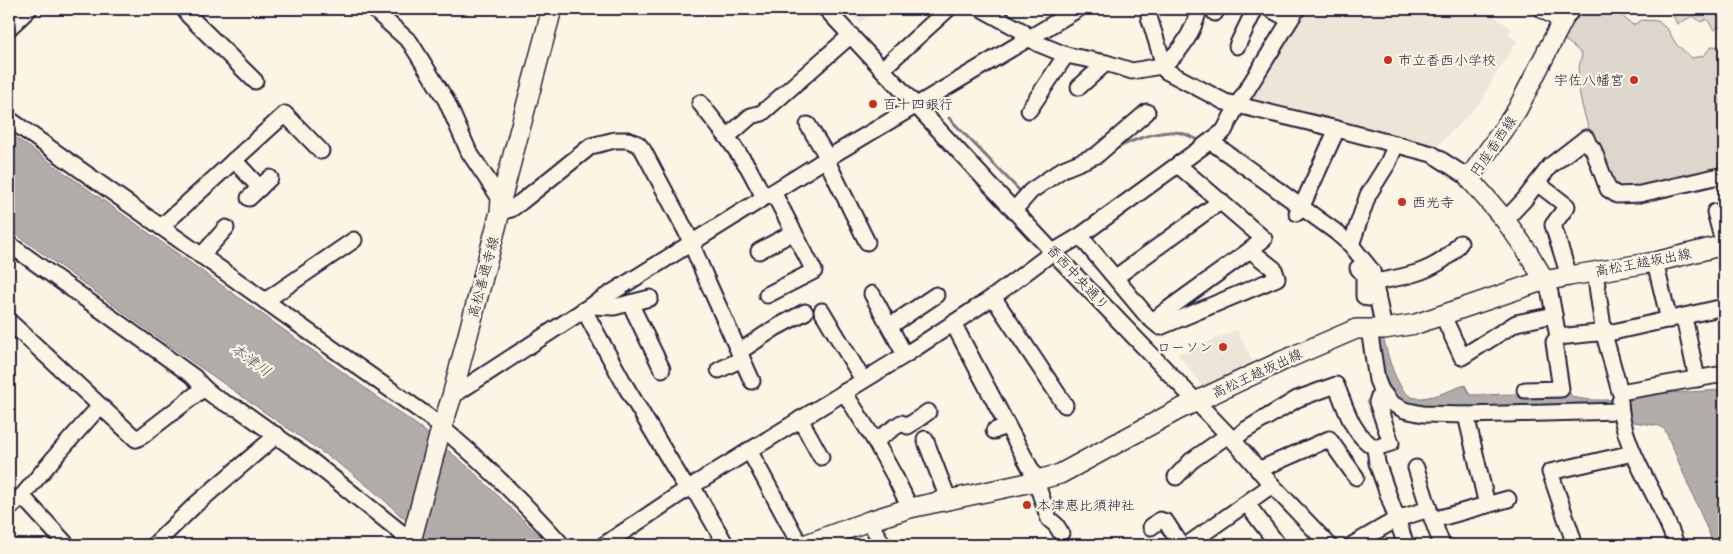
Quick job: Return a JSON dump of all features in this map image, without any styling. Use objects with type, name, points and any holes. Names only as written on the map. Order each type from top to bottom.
[{"type":"main road","name":"高松善通寺線","points":[[412,541],[440,432],[452,396],[552,9]]},
{"type":"main road","name":"円座香西線","points":[[1544,9],[1568,14],[1517,110],[1469,178],[1505,220],[1545,281]]},
{"type":"main road","name":"高松王越坂出線","points":[[804,545],[910,508],[1060,474],[1178,410],[1328,340],[1356,330],[1416,324],[1545,281],[1655,262],[1724,245]]},
{"type":"street","points":[[9,28],[29,9]]},
{"type":"street","points":[[184,9],[254,81]]},
{"type":"street","points":[[373,9],[410,42],[446,100],[469,152],[500,206],[511,209],[591,146],[615,140],[628,140],[638,144],[643,150],[691,243],[752,381]]},
{"type":"street","name":"香西中央通り","points":[[826,9],[1230,437],[1272,486],[1329,545]]},
{"type":"street","points":[[882,69],[948,9]]},
{"type":"street","points":[[982,9],[1022,31],[1029,38],[1066,56],[1106,63],[1132,71],[1161,66],[1172,59],[1180,50],[1193,27],[1198,9]]},
{"type":"street","points":[[452,396],[691,243],[916,105],[1078,9]]},
{"type":"street","points":[[1237,46],[1255,9]]},
{"type":"street","points":[[604,545],[748,450],[905,355],[953,323],[1080,236],[1224,131],[1238,104],[1293,14],[1270,9]]},
{"type":"street","points":[[1149,17],[1162,62],[1161,66],[1166,72],[1225,102],[1432,154],[1469,178]]},
{"type":"street","points":[[727,137],[751,116],[762,114],[851,35]]},
{"type":"street","points":[[1029,110],[1066,56]]},
{"type":"street","points":[[1079,87],[1106,63]]},
{"type":"street","points":[[700,104],[727,137],[769,195],[794,232],[814,272],[767,295]]},
{"type":"street","points":[[1015,209],[1028,194],[1063,169],[1097,155],[1148,112]]},
{"type":"street","points":[[161,227],[285,114],[321,151]]},
{"type":"street","points":[[9,119],[355,366],[382,382],[440,432],[480,460],[543,523],[562,545]]},
{"type":"street","points":[[808,125],[827,159],[867,242]]},
{"type":"street","points":[[1299,210],[1338,129]]},
{"type":"street","points":[[1505,220],[1550,166],[1586,138],[1593,149],[1608,189],[1617,195],[1640,194],[1724,175]]},
{"type":"street","points":[[1206,144],[1299,210],[1334,239],[1370,284]]},
{"type":"street","points":[[1352,246],[1368,195],[1388,163],[1396,144]]},
{"type":"street","points":[[234,160],[260,188]]},
{"type":"street","points":[[1153,321],[1264,238],[1178,165]]},
{"type":"street","points":[[1537,183],[1567,206],[1553,225],[1569,276]]},
{"type":"street","points":[[1116,277],[1221,201]]},
{"type":"street","points":[[1299,210],[1336,232],[1352,246],[1370,284],[1376,329],[1377,380],[1381,390],[1391,403],[1404,410],[1423,414],[1466,415],[1620,403],[1697,379],[1724,374]]},
{"type":"street","points":[[1714,212],[1724,245]]},
{"type":"street","points":[[201,256],[226,228]]},
{"type":"street","points":[[759,251],[794,232]]},
{"type":"street","points":[[1080,236],[1160,327],[1277,278],[1274,268],[1250,250]]},
{"type":"street","points":[[266,301],[354,240]]},
{"type":"street","points":[[1370,284],[1422,272],[1447,258],[1460,243]]},
{"type":"street","points":[[9,244],[194,377],[204,388],[227,405],[239,409],[277,435],[412,541]]},
{"type":"street","points":[[1655,262],[1697,379]]},
{"type":"street","points":[[1595,272],[1604,334],[1627,437],[1671,529],[1676,545]]},
{"type":"street","points":[[1545,281],[1550,293],[1558,337]]},
{"type":"street","points":[[872,294],[905,355]]},
{"type":"street","points":[[890,326],[936,295]]},
{"type":"street","points":[[993,296],[1065,405]]},
{"type":"street","points":[[587,308],[614,307],[650,298]]},
{"type":"street","points":[[630,303],[662,369]]},
{"type":"street","points":[[1525,390],[1561,389],[1554,342],[1558,337],[1604,334],[1724,307]]},
{"type":"street","points":[[587,308],[626,388],[726,545]]},
{"type":"street","points":[[719,370],[775,328],[805,312]]},
{"type":"street","points":[[828,315],[841,355],[863,380]]},
{"type":"street","points":[[1443,316],[1462,358],[1516,323],[1554,315]]},
{"type":"street","points":[[9,321],[136,438],[142,436],[204,388]]},
{"type":"street","points":[[953,323],[1001,428],[1036,480],[1049,519],[1061,533]]},
{"type":"street","points":[[1176,477],[1191,461],[1230,437],[1244,431],[1297,399],[1336,385],[1356,432],[1374,448],[1377,463],[1406,545]]},
{"type":"street","points":[[1374,448],[1391,442],[1377,402],[1381,390]]},
{"type":"street","points":[[844,392],[875,441],[910,508]]},
{"type":"street","points":[[66,545],[15,499],[100,406]]},
{"type":"street","points":[[875,441],[901,423],[908,426],[928,412]]},
{"type":"street","points":[[1466,415],[1487,504]]},
{"type":"street","points":[[800,418],[821,456]]},
{"type":"street","points":[[154,545],[195,505],[277,435]]},
{"type":"street","points":[[925,439],[949,500]]},
{"type":"street","points":[[1258,470],[1329,439],[1356,477]]},
{"type":"street","points":[[748,450],[800,545]]},
{"type":"street","points":[[1572,536],[1550,472],[1634,454]]},
{"type":"street","points":[[1416,468],[1442,545]]},
{"type":"street","points":[[1186,545],[1272,486]]},
{"type":"street","points":[[1352,545],[1397,519],[1431,515],[1508,499]]},
{"type":"street","points":[[1247,504],[1278,545]]},
{"type":"street","points":[[1151,527],[1160,520],[1166,522],[1181,545]]},
{"type":"street","points":[[869,521],[883,545]]},
{"type":"shaded area","points":[[847,9],[876,9],[860,23]]},
{"type":"shaded area","name":"市立香西小学校","points":[[1302,9],[1488,9],[1487,12],[1512,29],[1509,35],[1517,41],[1480,103],[1435,149],[1259,105],[1249,96]]},
{"type":"shaded area","points":[[1580,9],[1623,9],[1621,15],[1633,25],[1642,20],[1658,21],[1668,30],[1676,44],[1692,58],[1703,56],[1712,46],[1722,47],[1724,43],[1724,171],[1620,193],[1606,171],[1586,121],[1578,78],[1582,55],[1561,37]]},
{"type":"shaded area","points":[[1676,9],[1724,9],[1724,27],[1723,25],[1714,30],[1707,19],[1701,22],[1693,16],[1677,24],[1672,13]]},
{"type":"shaded area","points":[[1237,330],[1255,367],[1209,388],[1203,387],[1178,354]]},
{"type":"water","name":"本津川","points":[[9,133],[422,429],[468,467],[549,545],[432,545],[352,473],[167,344],[9,229]]},
{"type":"water","points":[[1376,302],[1388,357],[1394,372],[1400,385],[1408,394],[1416,398],[1435,396],[1465,385],[1470,395],[1570,393],[1572,397],[1594,400],[1611,400],[1631,395],[1724,390],[1724,545],[1714,545],[1665,430],[1660,426],[1627,421],[1624,408],[1428,410],[1407,407],[1385,389],[1370,303]]},
{"type":"waterway","points":[[949,118],[1019,190],[1024,192]]},
{"type":"waterway","points":[[1114,150],[1141,138],[1169,132],[1178,132],[1202,143]]},
{"type":"place","name":"市立香西小学校","points":[[1388,60]]},
{"type":"place","name":"宇佐八幡宮","points":[[1634,80]]},
{"type":"place","name":"百十四銀行","points":[[873,104]]},
{"type":"place","name":"西光寺","points":[[1402,202]]},
{"type":"place","name":"ローソン","points":[[1223,347]]},
{"type":"place","name":"本津恵比須神社","points":[[1027,505]]}]
